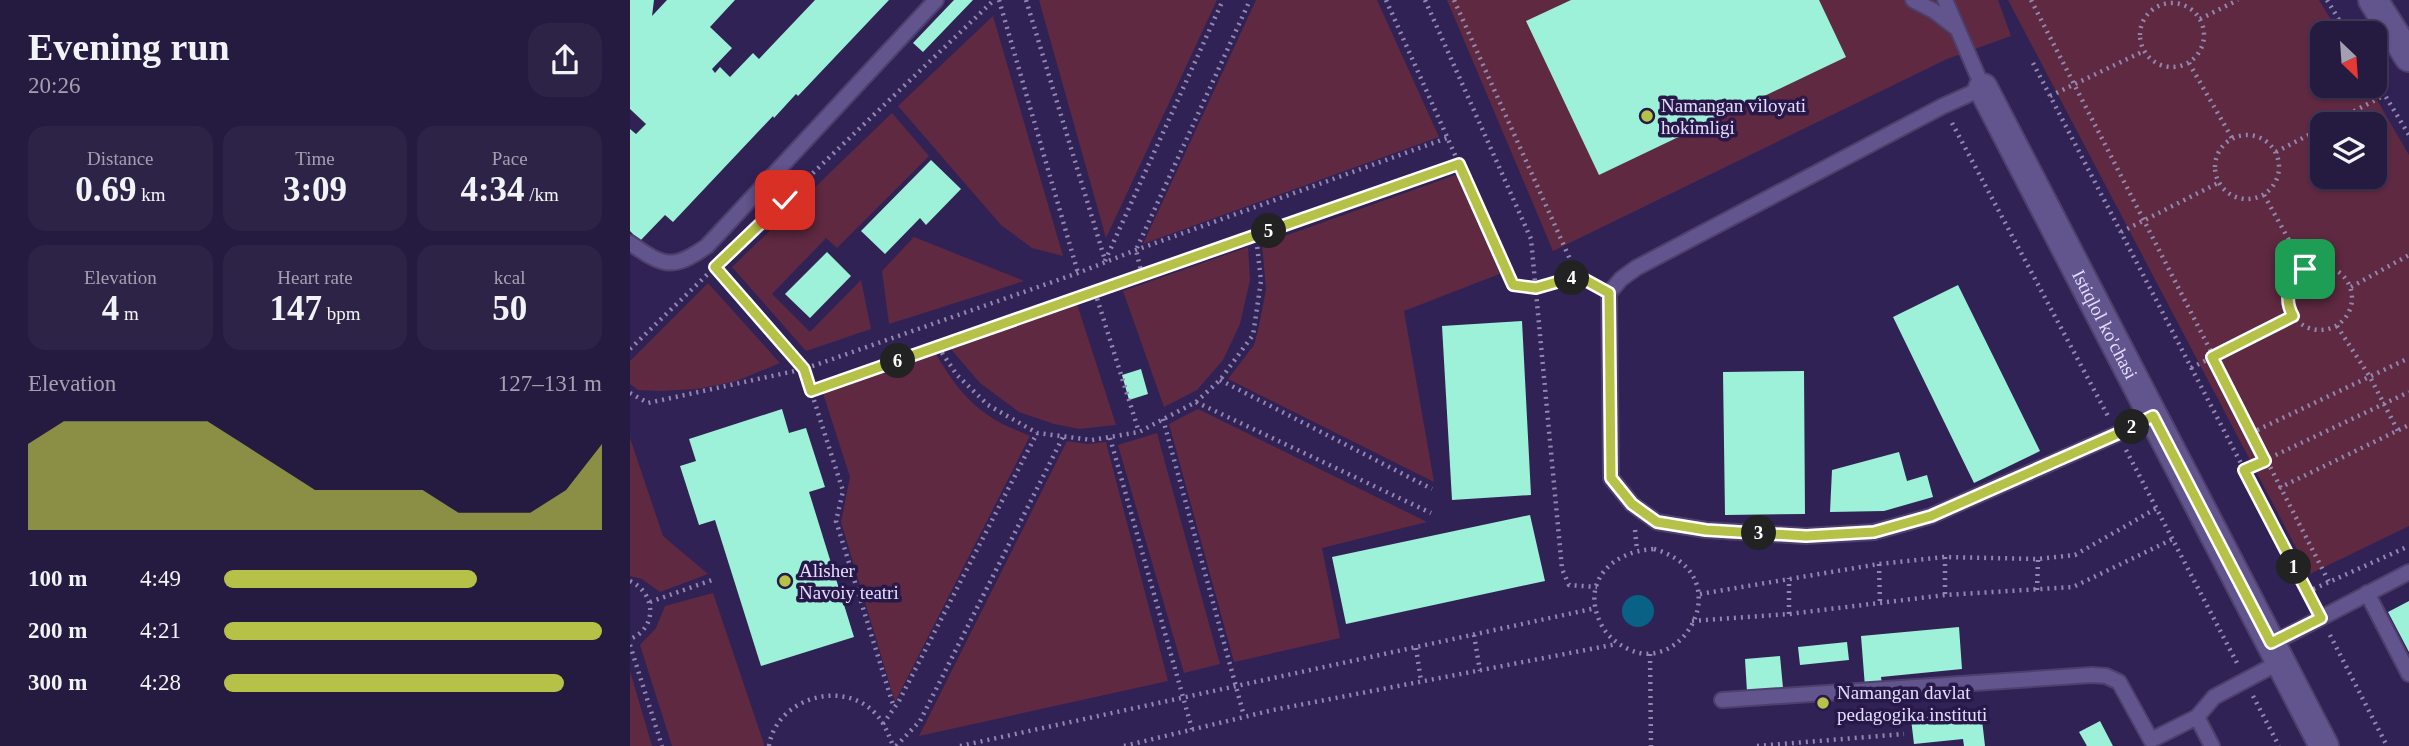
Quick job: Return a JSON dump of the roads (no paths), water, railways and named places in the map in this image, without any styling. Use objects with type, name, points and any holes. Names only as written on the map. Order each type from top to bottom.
[{"type":"street","points":[[2373,0],[2409,57]]},
{"type":"street","name":"Istiqlol ko'chasi","points":[[1983,88],[2324,746]]},
{"type":"lane","points":[[630,243],[657,262],[677,263],[692,257],[707,246],[936,0]]},
{"type":"lane","points":[[1913,0],[1934,11],[1958,29]]},
{"type":"lane","points":[[1945,0],[1983,88],[1943,106],[1636,268],[1620,279],[1609,293],[1611,478],[1632,504],[1657,522],[1706,530],[1806,536],[1874,532],[1931,516],[2153,416]]},
{"type":"lane","points":[[1723,700],[2106,676],[2119,681],[2148,744],[2197,717],[2214,697],[2321,618],[2409,572]]},
{"type":"lane","points":[[2367,593],[2409,674]]},
{"type":"lane","points":[[2197,717],[2212,746]]},
{"type":"water","points":[[1638,595],[1649,600],[1654,611],[1649,622],[1638,627],[1627,622],[1622,611],[1627,600]]},
{"type":"place","name":"Namangan viloyati hokimligi","points":[[1647,116]]},
{"type":"place","name":"Alisher Navoiy teatri","points":[[785,581]]},
{"type":"place","name":"Namangan davlat pedagogika instituti","points":[[1823,703]]}]
